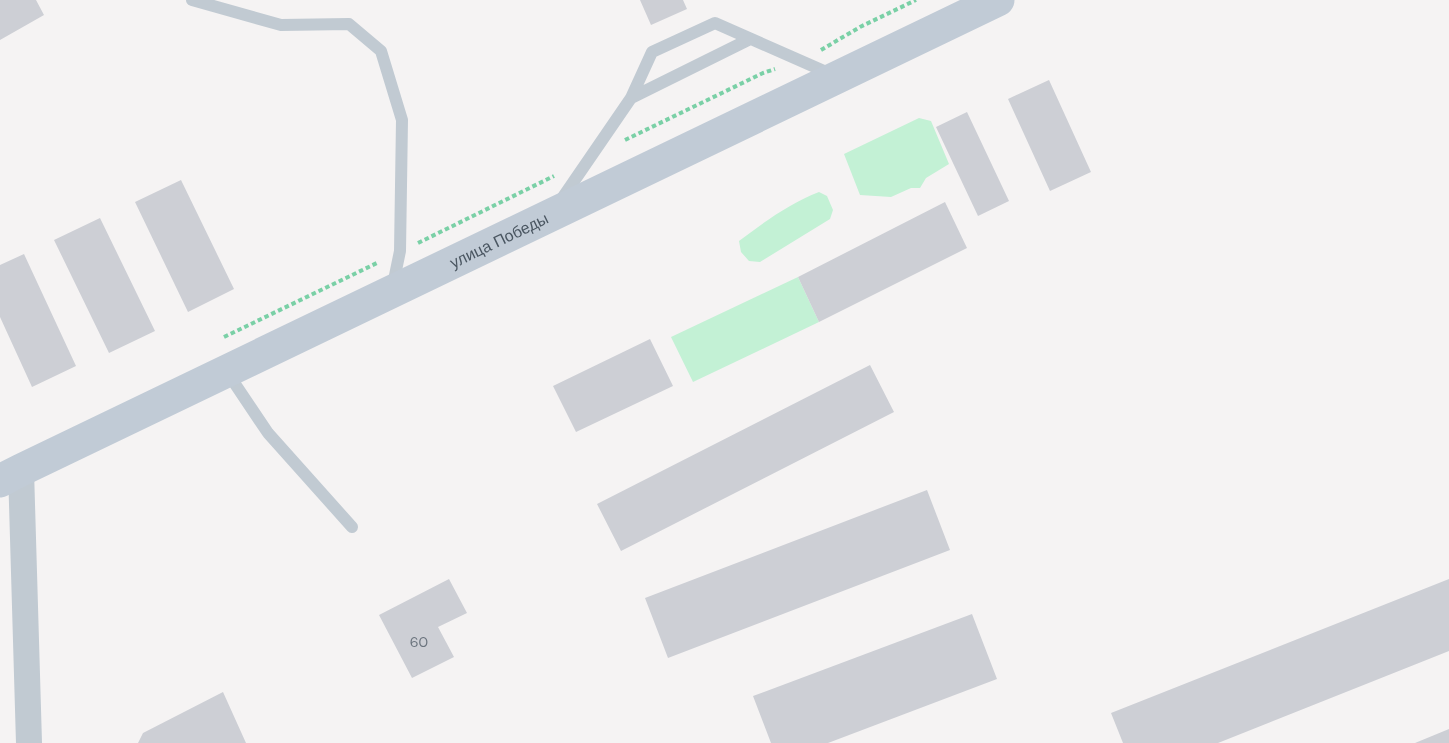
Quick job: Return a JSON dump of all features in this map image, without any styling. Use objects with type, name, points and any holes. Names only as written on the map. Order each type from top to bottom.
[{"type":"main road","name":"улица Победы","points":[[10,476],[220,357],[391,292],[998,0]]},
{"type":"street","points":[[10,476],[29,743]]},
{"type":"lane","points":[[192,0],[280,25],[349,24],[381,51],[402,120],[400,251],[391,292]]},
{"type":"lane","points":[[550,216],[631,98],[652,52],[715,23],[838,77]]},
{"type":"lane","points":[[631,98],[750,39]]},
{"type":"lane","points":[[220,357],[268,433],[352,527]]},
{"type":"path","points":[[220,357],[400,251],[764,73],[802,61],[860,27],[916,0]]},
{"type":"green space","points":[[919,118],[931,121],[949,164],[926,178],[920,188],[911,188],[891,197],[860,195],[844,154]]},
{"type":"green space","points":[[819,192],[827,196],[833,210],[830,219],[760,262],[749,261],[741,252],[739,241],[767,220]]},
{"type":"green space","points":[[798,277],[819,322],[693,382],[671,337]]},
{"type":"building","points":[[0,0],[36,0],[44,15],[0,40]]},
{"type":"building","points":[[640,0],[683,0],[687,9],[651,25]]},
{"type":"building","points":[[1049,80],[1091,172],[1050,191],[1008,99]]},
{"type":"building","points":[[967,112],[1009,201],[978,216],[936,127]]},
{"type":"building","points":[[181,180],[234,289],[188,312],[135,202]]},
{"type":"building","points":[[945,202],[967,248],[819,322],[798,277]]},
{"type":"building","points":[[100,218],[155,331],[109,353],[54,240]]},
{"type":"building","points":[[24,254],[76,366],[32,387],[0,317],[0,265]]},
{"type":"building","points":[[650,339],[673,386],[576,432],[553,386]]},
{"type":"building","points":[[870,365],[894,412],[621,551],[597,504]]},
{"type":"building","points":[[927,490],[950,550],[668,658],[645,598]]},
{"type":"building","points":[[449,579],[467,613],[438,627],[454,657],[412,678],[379,615]]},
{"type":"building","points":[[1449,579],[1449,651],[1218,743],[1123,743],[1111,713]]},
{"type":"building","points":[[972,614],[997,679],[828,743],[771,743],[753,696]]},
{"type":"building","points":[[223,692],[246,743],[138,743],[143,733]]},
{"type":"building","points":[[1449,729],[1449,743],[1415,743]]}]
